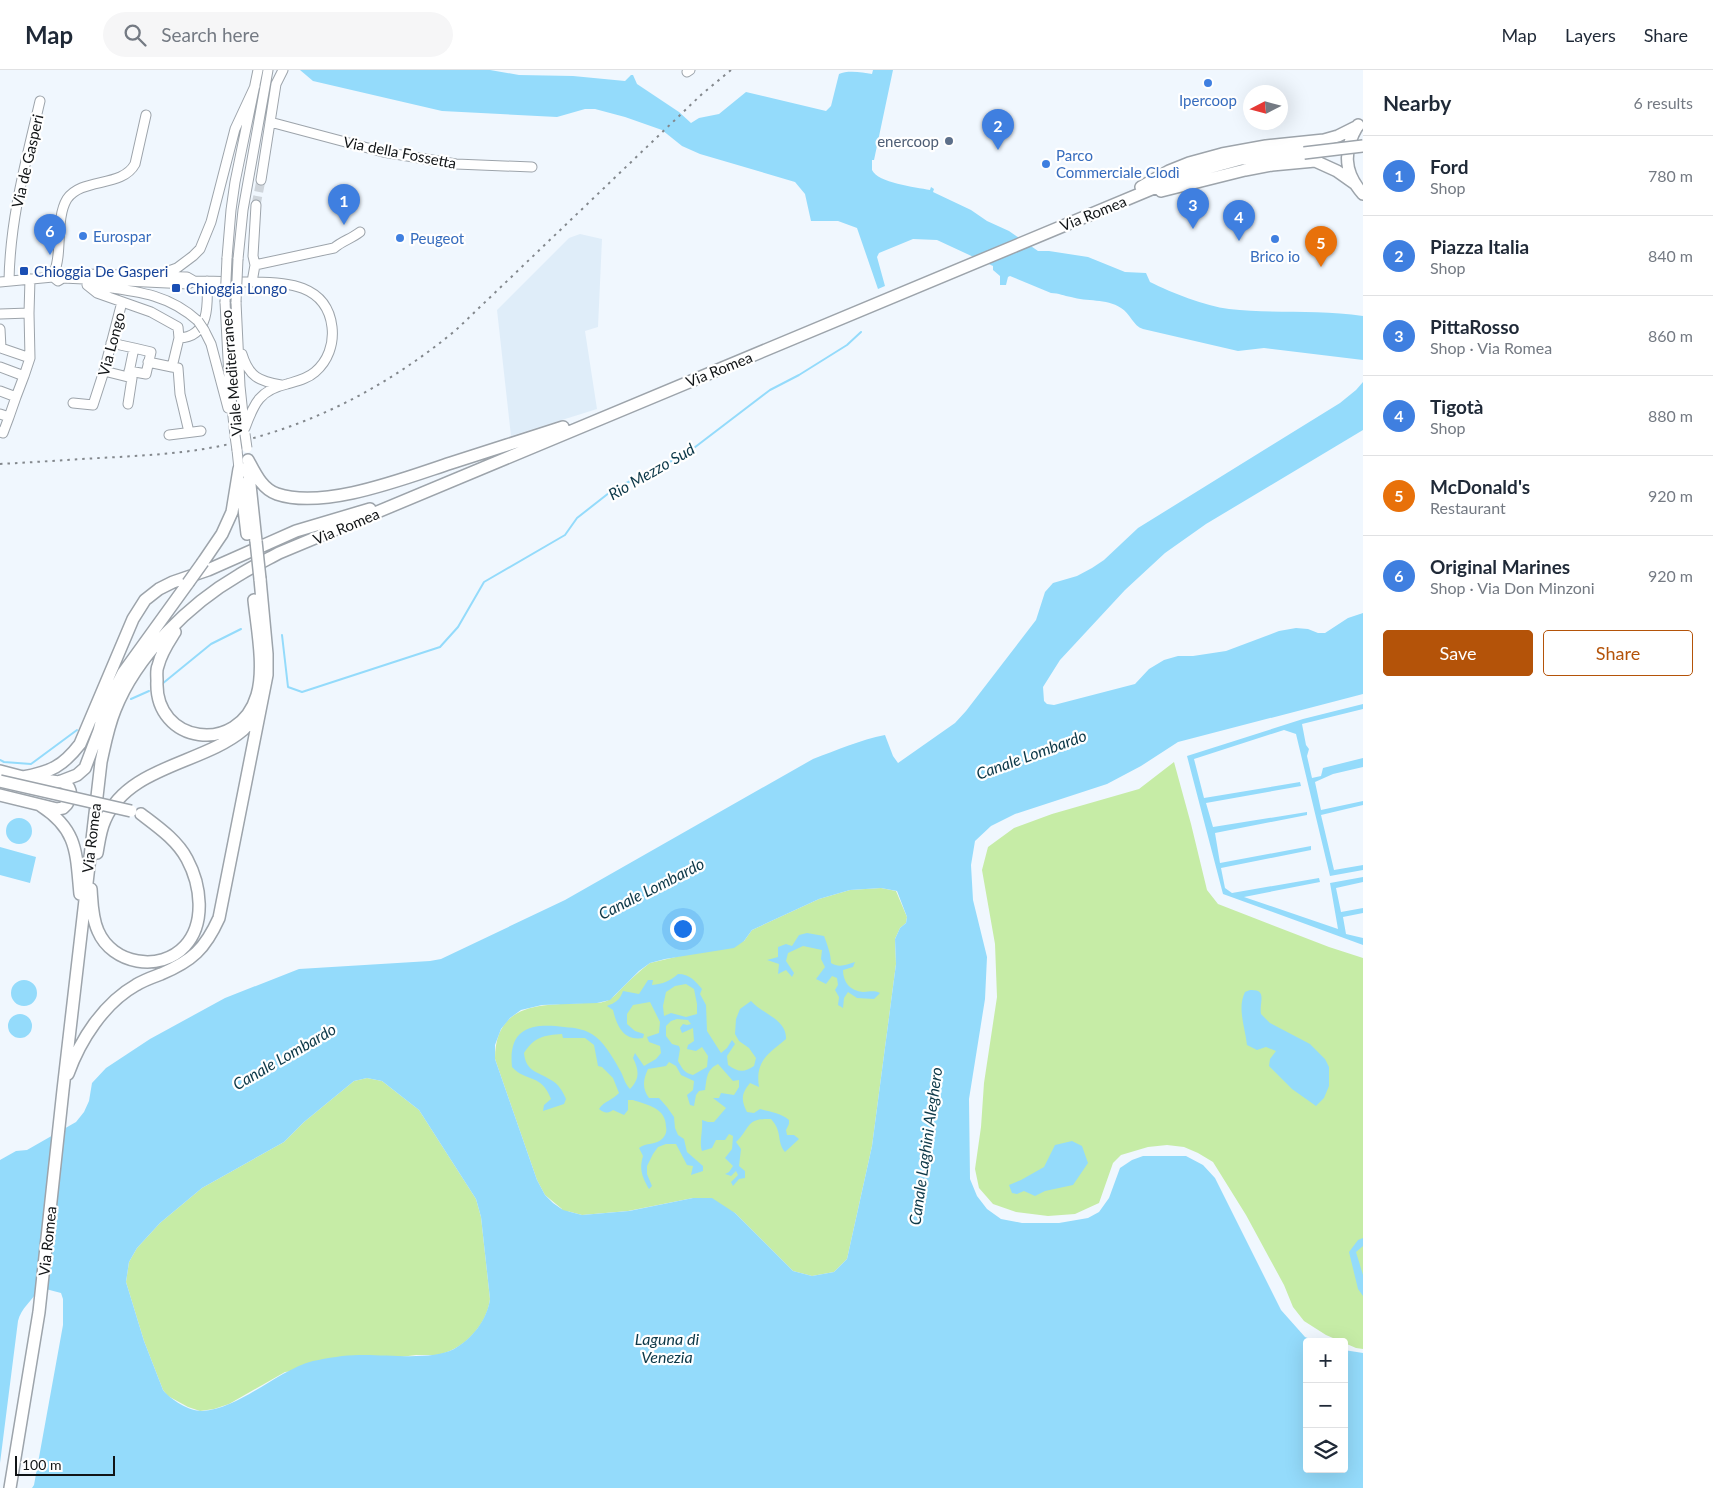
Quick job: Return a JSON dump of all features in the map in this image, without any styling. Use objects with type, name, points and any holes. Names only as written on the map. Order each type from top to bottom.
[{"type":"main road","points":[[1360,123],[1350,139],[1347,154],[1348,169],[1354,183],[1363,194]]},
{"type":"main road","points":[[1098,210],[1169,171],[1189,163],[1222,154],[1266,146],[1324,140],[1338,136],[1360,123]]},
{"type":"main road","name":"Via Romea","points":[[10,1488],[39,1312],[96,793],[107,733],[123,691],[150,651],[175,625],[198,605],[239,575],[279,553],[1098,210],[1190,173],[1214,166],[1241,160],[1363,146]]},
{"type":"main road","points":[[1098,210],[1121,207],[1157,192],[1221,175],[1272,165],[1315,161],[1332,168],[1354,183]]},
{"type":"main road","points":[[244,464],[275,493],[292,498],[314,498],[345,494],[383,485],[568,425],[615,412]]},
{"type":"main road","points":[[63,1090],[77,1053],[107,1009],[136,985],[190,960],[212,935],[219,918],[262,709],[267,675],[267,654],[256,580],[244,464]]},
{"type":"main road","points":[[61,781],[77,775],[85,768],[104,710],[123,672],[222,534],[232,512],[244,464]]},
{"type":"main road","points":[[23,777],[42,774],[56,768],[70,758],[80,744],[134,619],[145,600],[160,589],[173,582],[240,557],[296,531],[418,496]]},
{"type":"main road","points":[[198,605],[163,650],[157,667],[156,688],[163,711],[178,726],[203,736],[222,734],[238,723],[250,710],[257,695],[259,660],[256,580]]},
{"type":"main road","points":[[91,895],[100,835],[108,814],[130,788],[144,779],[222,743],[242,731],[262,709]]},
{"type":"main road","points":[[96,793],[96,759],[99,730]]},
{"type":"main road","points":[[0,771],[23,777],[61,781],[67,784],[70,789],[70,800],[60,809],[0,795]]},
{"type":"main road","points":[[0,781],[136,812],[168,826],[183,841],[192,854],[201,875],[206,906],[202,936],[194,950],[176,968]]},
{"type":"main road","points":[[41,806],[62,822],[74,842],[82,920]]},
{"type":"main road","points":[[90,851],[91,895],[94,918],[98,931],[110,948],[133,961],[147,962],[164,959],[185,946],[195,929],[199,910],[198,891],[193,872],[187,858],[176,844],[136,812]]},
{"type":"street","name":"Viale Mediterraneo","points":[[244,464],[237,450],[235,436],[229,378],[225,302],[231,210],[258,70]]},
{"type":"street","name":"Viale Mediterraneo","points":[[244,464],[247,448],[237,339],[238,259],[248,184],[268,70]]},
{"type":"street","points":[[260,180],[278,80],[283,70]]},
{"type":"street","points":[[155,276],[177,268],[194,256],[200,249],[211,222],[236,129],[255,86]]},
{"type":"street","name":"Via de Gasperi","points":[[4,281],[17,198],[40,101]]},
{"type":"street","points":[[59,276],[62,212],[68,198],[80,189],[121,176],[132,168],[135,164],[146,115]]},
{"type":"street","name":"Via della Fossetta","points":[[270,122],[392,154],[456,164],[532,167]]},
{"type":"street","points":[[252,282],[255,265],[253,256],[256,205]]},
{"type":"street","points":[[255,265],[334,248],[342,242],[350,240],[360,232]]},
{"type":"street","points":[[4,281],[110,274],[187,277],[194,280],[207,281],[272,282],[290,284],[308,291],[323,303],[331,320],[332,340],[330,351],[323,364],[309,377],[281,385],[262,395],[255,402],[245,431]]},
{"type":"street","points":[[59,276],[188,284],[194,280]]},
{"type":"street","points":[[59,276],[87,285],[144,293],[163,298],[176,304],[198,321],[211,344],[234,426]]},
{"type":"street","points":[[0,432],[3,433],[4,415],[16,397],[30,358],[28,313],[30,279]]},
{"type":"street","points":[[179,338],[194,332],[202,324],[206,316],[208,310],[207,281]]},
{"type":"street","name":"Via Longo","points":[[73,403],[93,405],[122,302],[97,292],[87,285]]},
{"type":"street","points":[[122,302],[134,295],[144,293]]},
{"type":"street","points":[[122,302],[151,312],[178,328],[179,338],[172,367]]},
{"type":"street","points":[[0,314],[28,313]]},
{"type":"street","points":[[0,329],[0,351],[30,358]]},
{"type":"street","points":[[237,339],[244,362],[254,376],[266,382],[281,385]]},
{"type":"street","points":[[104,371],[146,374],[150,352],[111,343]]},
{"type":"street","points":[[128,404],[132,378],[129,374],[134,348]]},
{"type":"street","points":[[148,362],[178,368],[180,394],[189,432]]},
{"type":"street","points":[[0,368],[24,376]]},
{"type":"street","points":[[0,391],[16,397]]},
{"type":"street","points":[[170,435],[201,431]]},
{"type":"shaded area","points":[[580,234],[602,239],[598,327],[585,331],[597,409],[511,436],[497,310],[569,238]]},
{"type":"green space","points":[[1174,762],[1207,890],[1218,904],[1329,947],[1363,958],[1363,1349],[1348,1345],[1348,1338],[1333,1338],[1304,1321],[1293,1307],[1284,1285],[1246,1215],[1213,1162],[1184,1147],[1167,1145],[1148,1147],[1121,1155],[1113,1163],[1099,1203],[1075,1214],[1048,1216],[1016,1212],[993,1204],[979,1188],[975,1169],[981,1127],[984,1083],[997,997],[995,944],[982,870],[988,847],[1014,828],[1052,814],[1139,789]]},
{"type":"green space","points":[[881,888],[896,891],[907,917],[906,923],[900,928],[895,939],[896,964],[872,1146],[847,1259],[834,1272],[812,1276],[793,1271],[735,1213],[693,1198],[628,1211],[582,1215],[567,1211],[833,1334],[134,1488],[165,1408],[199,1420],[443,1362],[473,1348],[562,1209],[545,1195],[537,1180],[495,1059],[497,1040],[503,1026],[512,1017],[523,1010],[537,1007],[607,1001],[650,963],[744,941],[752,930],[819,899],[850,890]]},
{"type":"green space","points":[[367,1078],[382,1081],[419,1110],[476,1199],[481,1217],[490,1299],[488,1309],[479,1327],[464,1342],[446,1353],[416,1355],[285,1372],[229,1404],[214,1409],[200,1411],[168,1396],[163,1390],[144,1341],[126,1282],[129,1262],[137,1248],[160,1223],[202,1188],[284,1142],[304,1122],[354,1081]]},
{"type":"water","points":[[300,70],[490,70],[519,75],[573,76],[625,81],[633,75],[637,84],[679,112],[691,123],[699,118],[719,114],[746,92],[826,111],[831,106],[839,74],[859,72],[872,74],[873,70],[893,70],[874,160],[872,160],[872,170],[881,178],[898,184],[930,190],[931,187],[934,189],[933,192],[1009,231],[1038,251],[1088,257],[1125,272],[1146,273],[1150,282],[1199,302],[1229,309],[1363,316],[1363,360],[1264,348],[1238,351],[1143,329],[1124,310],[1103,301],[1051,293],[1010,276],[1006,285],[1000,285],[1000,276],[993,270],[993,266],[937,240],[913,239],[879,253],[877,257],[885,286],[878,289],[857,228],[838,221],[811,221],[805,194],[795,182],[700,154],[682,146],[662,130],[595,109],[585,109],[557,117],[442,111],[313,81]]},
{"type":"water","name":"Laguna di Venezia","points":[[1363,382],[1363,430],[1206,524],[1165,553],[1125,590],[1060,660],[1043,687],[1044,701],[1047,704],[1054,705],[1135,684],[1149,669],[1164,660],[1178,656],[1193,656],[1226,651],[1279,631],[1296,628],[1325,633],[1348,618],[1363,613],[1363,694],[1178,742],[1141,766],[1107,784],[1015,814],[991,826],[975,841],[971,865],[973,900],[987,957],[985,999],[969,1099],[970,1179],[977,1196],[987,1209],[1001,1219],[1022,1223],[1059,1223],[1088,1218],[1099,1212],[1109,1198],[1120,1168],[1132,1160],[1143,1156],[1186,1156],[1203,1165],[1215,1178],[1281,1310],[1308,1338],[1303,1338],[1303,1473],[1348,1473],[1348,1351],[1363,1353],[1363,1488],[32,1488],[63,1325],[63,1299],[61,1293],[42,1288],[39,1289],[19,1316],[0,1463],[0,1160],[16,1151],[27,1150],[76,1122],[84,1112],[89,1101],[92,1083],[106,1068],[150,1039],[225,998],[299,969],[441,959],[565,900],[813,759],[858,742],[885,735],[893,756],[898,763],[955,723],[966,711],[1036,620],[1045,592],[1053,583],[1077,576],[1092,568],[1104,560],[1138,528],[1340,403]],"holes":[[[881,888],[897,891],[907,917],[906,923],[900,928],[895,939],[896,964],[872,1146],[847,1259],[834,1272],[812,1276],[793,1271],[735,1213],[712,1198],[693,1198],[629,1211],[582,1215],[563,1210],[545,1195],[537,1180],[495,1059],[495,1045],[501,1029],[510,1018],[521,1010],[542,1005],[597,1003],[610,1000],[639,971],[650,963],[734,948],[744,941],[752,930],[819,899],[850,890]],[[367,1078],[382,1081],[419,1110],[476,1199],[481,1217],[490,1299],[486,1314],[478,1328],[461,1345],[444,1353],[421,1356],[354,1355],[313,1361],[299,1366],[244,1397],[216,1409],[197,1411],[171,1398],[163,1390],[144,1341],[126,1282],[129,1262],[137,1248],[160,1223],[202,1188],[284,1142],[304,1122],[354,1081]]]},
{"type":"water","points":[[1363,704],[1363,709],[1302,724],[1306,745],[1309,749],[1307,756],[1312,778],[1321,776],[1323,768],[1363,758],[1363,767],[1333,774],[1315,782],[1321,810],[1363,801],[1363,805],[1321,815],[1334,870],[1363,865],[1363,870],[1330,876],[1296,734],[1284,730],[1194,759],[1204,798],[1300,782],[1301,786],[1206,803],[1213,827],[1307,812],[1307,815],[1215,833],[1220,863],[1311,846],[1311,850],[1221,868],[1225,888],[1232,893],[1319,878],[1320,882],[1244,897],[1338,929],[1330,883],[1363,877],[1363,882],[1336,888],[1341,912],[1363,908],[1363,913],[1343,917],[1346,934],[1363,938],[1363,945],[1223,894],[1187,756],[1303,719]]},
{"type":"water","points":[[19,818],[28,822],[32,831],[28,840],[19,844],[10,840],[6,831],[10,822]]},
{"type":"water","points":[[0,847],[36,857],[30,883],[0,875]]},
{"type":"water","points":[[807,933],[824,936],[830,953],[831,963],[834,965],[840,966],[855,962],[853,967],[843,970],[844,978],[851,988],[863,992],[873,991],[880,993],[874,999],[857,998],[848,992],[844,998],[843,1008],[838,1005],[839,997],[835,990],[838,985],[837,978],[832,976],[826,984],[816,979],[825,967],[821,959],[822,950],[803,946],[788,953],[786,961],[794,973],[792,977],[786,970],[778,974],[779,964],[767,960],[778,957],[778,947],[786,944],[792,946],[799,935]]},
{"type":"water","points":[[682,974],[689,977],[702,989],[700,994],[706,1005],[707,1031],[721,1053],[732,1040],[735,1044],[727,1056],[728,1065],[735,1069],[744,1071],[754,1066],[756,1058],[749,1048],[739,1041],[735,1034],[736,1019],[740,1009],[751,1001],[773,1017],[785,1032],[786,1039],[768,1054],[761,1064],[758,1078],[759,1087],[750,1083],[745,1090],[743,1100],[747,1112],[754,1113],[760,1109],[775,1113],[789,1120],[786,1130],[787,1135],[794,1135],[799,1139],[785,1152],[782,1148],[777,1128],[771,1119],[752,1122],[736,1142],[741,1149],[739,1166],[745,1171],[745,1178],[739,1179],[733,1186],[731,1182],[738,1175],[736,1171],[731,1176],[725,1174],[733,1166],[725,1158],[732,1149],[733,1136],[729,1134],[725,1140],[716,1140],[712,1148],[702,1151],[701,1148],[702,1120],[714,1122],[726,1108],[713,1098],[719,1098],[721,1093],[734,1095],[739,1087],[739,1080],[733,1081],[718,1064],[709,1072],[705,1090],[699,1091],[696,1095],[694,1106],[690,1105],[687,1095],[693,1090],[694,1081],[681,1075],[676,1066],[669,1062],[666,1066],[648,1069],[644,1084],[645,1091],[649,1098],[659,1098],[667,1107],[674,1117],[678,1135],[684,1139],[687,1152],[703,1166],[703,1171],[691,1175],[693,1166],[687,1165],[676,1144],[666,1144],[658,1147],[647,1166],[647,1174],[652,1186],[649,1189],[642,1173],[643,1156],[639,1148],[663,1138],[666,1131],[663,1115],[655,1108],[633,1100],[628,1100],[628,1110],[624,1115],[613,1110],[606,1112],[599,1109],[619,1093],[613,1078],[602,1067],[598,1066],[594,1045],[585,1038],[563,1038],[562,1034],[550,1035],[536,1040],[524,1053],[530,1068],[556,1084],[566,1099],[564,1104],[543,1111],[544,1105],[551,1099],[543,1085],[512,1067],[514,1044],[518,1036],[524,1031],[541,1026],[577,1028],[592,1034],[603,1044],[630,1089],[636,1082],[638,1074],[633,1058],[635,1053],[644,1066],[656,1059],[661,1053],[660,1046],[649,1042],[647,1037],[659,1033],[660,1022],[650,1002],[633,1005],[627,1014],[627,1024],[635,1031],[644,1034],[643,1038],[631,1037],[622,1032],[613,1010],[607,1006],[617,1001],[623,991],[639,994],[648,980],[653,980],[652,985],[656,985],[666,982]],"holes":[[[686,984],[694,989],[697,1014],[686,1017],[671,1013],[664,1016],[663,1006],[666,992],[675,986]],[[677,1019],[688,1020],[691,1024],[683,1024],[680,1028],[682,1033],[693,1028],[694,1041],[688,1045],[687,1049],[696,1051],[702,1047],[708,1056],[707,1067],[693,1075],[685,1072],[682,1068],[678,1061],[679,1046],[672,1044],[666,1036],[666,1026],[671,1021]]]},
{"type":"water","points":[[24,980],[33,984],[37,993],[33,1002],[24,1006],[15,1002],[11,993],[15,984]]},
{"type":"water","points":[[1256,990],[1261,994],[1261,1014],[1270,1023],[1310,1044],[1325,1059],[1329,1067],[1329,1086],[1324,1098],[1316,1106],[1292,1089],[1269,1066],[1270,1059],[1276,1051],[1266,1047],[1257,1050],[1247,1045],[1242,1018],[1242,1004],[1245,992]]},
{"type":"water","points":[[15,1014],[25,1014],[32,1021],[32,1031],[25,1038],[15,1038],[8,1031],[8,1021]]},
{"type":"water","points":[[1072,1141],[1082,1146],[1088,1163],[1073,1185],[1045,1191],[1035,1196],[1024,1191],[1017,1194],[1012,1193],[1009,1185],[1044,1167],[1055,1145]]},
{"type":"water","points":[[1363,1238],[1363,1246],[1356,1252],[1363,1275],[1363,1296],[1358,1289],[1349,1252],[1358,1240]]},
{"type":"waterway","name":"Rio Mezzo Sud","points":[[282,635],[288,687],[302,692],[440,647],[458,627],[484,582],[565,535],[577,518],[614,489],[686,454],[770,390],[799,375],[847,345],[861,332]]},
{"type":"waterway","name":"Rio Mezzo Sud","points":[[162,684],[211,644],[241,629]]},
{"type":"waterway","name":"Rio Mezzo Sud","points":[[131,699],[149,691]]},
{"type":"waterway","name":"Rio Mezzo Sud","points":[[0,760],[31,764],[77,730]]},
{"type":"tunnel","points":[[256,205],[261,180]]},
{"type":"railway","points":[[0,464],[182,452],[220,446],[285,428],[346,403],[403,370],[456,330],[702,94],[731,70]]},
{"type":"place","name":"Ipercoop","points":[[1208,83]]},
{"type":"place","name":"enercoop","points":[[949,141]]},
{"type":"place","name":"Piazza Italia","points":[[998,150]]},
{"type":"place","name":"Parco Commerciale Clodì","points":[[1046,164]]},
{"type":"place","name":"Ford","points":[[344,225]]},
{"type":"place","name":"PittaRosso","points":[[1193,229]]},
{"type":"place","name":"Eurospar","points":[[83,236]]},
{"type":"place","name":"Peugeot","points":[[400,238]]},
{"type":"place","name":"Brico io","points":[[1275,239]]},
{"type":"place","name":"Tigotà","points":[[1239,241]]},
{"type":"place","name":"Original Marines","points":[[50,255]]},
{"type":"place","name":"McDonald's","points":[[1321,267]]},
{"type":"place","name":"Chioggia De Gasperi","points":[[24,271]]},
{"type":"place","name":"Chioggia Longo","points":[[176,288]]},
{"type":"water label","name":"Canale Lombardo","points":[[1031,754]]},
{"type":"water label","name":"Canale Lombardo","points":[[651,888]]},
{"type":"water label","name":"Canale Lombardo","points":[[284,1056]]},
{"type":"water label","name":"Canale Laghini Aleghero","points":[[925,1146]]}]
